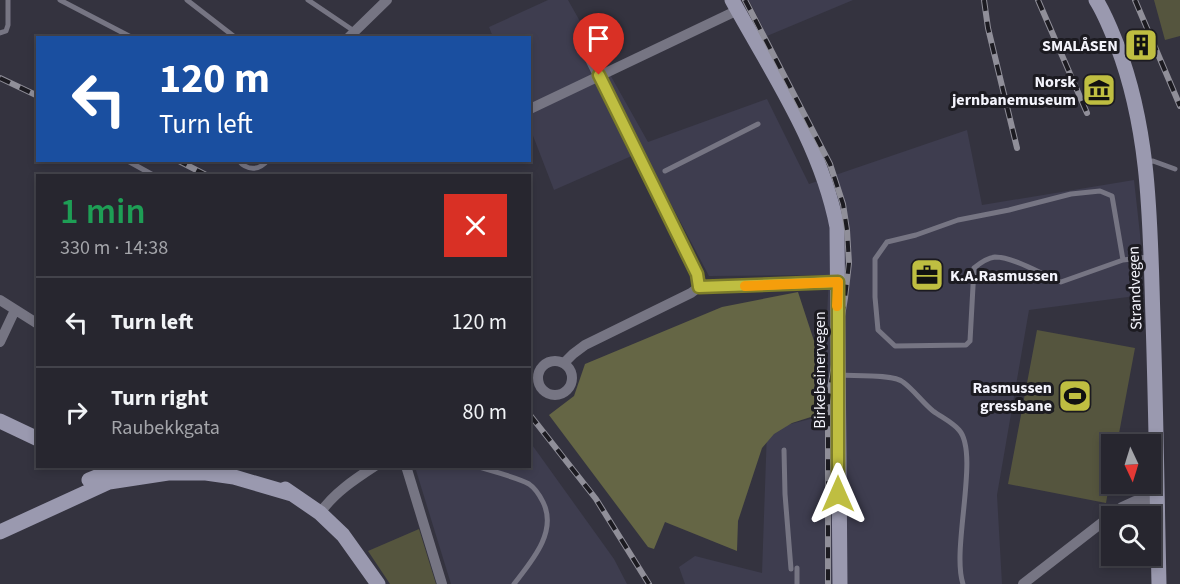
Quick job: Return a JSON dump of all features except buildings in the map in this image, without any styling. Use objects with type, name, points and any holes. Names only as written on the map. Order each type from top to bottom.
[{"type":"main road","name":"Strandvegen","points":[[1096,0],[1124,65],[1136,111],[1145,162],[1150,222],[1159,584]]},
{"type":"main road","name":"Birkebeinervegen","points":[[735,5],[818,158],[837,227],[840,584]]},
{"type":"main road","points":[[0,421],[36,438]]},
{"type":"main road","points":[[0,532],[56,505],[88,478],[124,468]]},
{"type":"main road","points":[[235,468],[276,481],[320,513],[343,535],[378,584]]},
{"type":"main road","points":[[88,478],[109,482],[206,470],[292,494]]},
{"type":"street","points":[[351,34],[387,0]]},
{"type":"street","points":[[531,109],[735,5]]},
{"type":"street","points":[[586,51],[697,274],[699,287]]},
{"type":"street","points":[[564,363],[585,345],[699,287],[838,282]]},
{"type":"street","points":[[0,300],[36,323]]},
{"type":"street","points":[[0,342],[15,310]]},
{"type":"street","points":[[320,513],[352,481],[372,468]]},
{"type":"street","points":[[406,468],[442,584]]},
{"type":"street","points":[[1023,584],[1122,507],[1135,501],[1157,499]]},
{"type":"lane","points":[[0,33],[6,31],[8,25],[8,0]]},
{"type":"lane","points":[[60,0],[127,36]]},
{"type":"lane","points":[[187,0],[233,36]]},
{"type":"lane","points":[[308,0],[351,34]]},
{"type":"lane","points":[[665,171],[759,124]]},
{"type":"lane","points":[[1145,162],[1153,161],[1175,169]]},
{"type":"lane","points":[[130,162],[151,174]]},
{"type":"lane","points":[[240,162],[245,167],[255,169],[266,162]]},
{"type":"lane","points":[[1123,260],[1112,196],[1100,191],[1071,194],[958,220],[888,242],[881,250],[875,259],[878,330],[895,346],[966,345],[970,340],[974,268],[993,257],[1006,259],[1061,282],[1123,260],[1151,256]]},
{"type":"lane","points":[[837,374],[902,380],[933,411],[960,431],[965,439],[967,456],[959,556],[963,584]]},
{"type":"lane","points":[[784,450],[785,494],[797,584]]},
{"type":"lane","points":[[482,468],[529,484],[539,494],[547,509],[548,531],[530,564],[514,584]]},
{"type":"shaded area","points":[[548,0],[568,0],[648,142],[767,99],[809,184],[967,130],[982,205],[1134,180],[1143,295],[1029,310],[997,495],[1002,584],[685,584],[679,567],[695,556],[762,573],[767,430],[822,416],[829,275],[709,276],[643,151],[554,190],[531,131],[531,36],[493,36],[489,27]]},
{"type":"shaded area","points":[[749,0],[853,0],[767,36]]},
{"type":"shaded area","points":[[531,443],[614,559],[627,584],[451,584],[415,468],[531,468]]},
{"type":"green space","points":[[1154,0],[1180,0],[1180,36],[1165,40]]},
{"type":"green space","points":[[798,292],[815,344],[814,416],[792,423],[774,434],[762,448],[738,521],[737,551],[665,522],[654,549],[648,547],[549,415],[574,396],[585,364],[722,307]]},
{"type":"green space","name":"Rasmussen gressbane","points":[[1037,330],[1135,348],[1119,434],[1101,434],[1101,494],[1108,494],[1106,503],[1008,484]]},
{"type":"green space","points":[[419,529],[436,584],[390,584],[368,551]]},
{"type":"railway","points":[[745,0],[830,164],[843,204],[847,230],[849,263],[828,401],[828,584]]},
{"type":"railway","points":[[984,0],[988,28],[1017,148]]},
{"type":"railway","points":[[1038,0],[1087,113]]},
{"type":"railway","points":[[1135,0],[1180,106]]},
{"type":"railway","points":[[0,78],[36,95]]},
{"type":"railway","points":[[181,162],[204,174]]},
{"type":"railway","points":[[531,416],[596,499],[649,584]]},
{"type":"slow traffic","points":[[745,286],[838,282],[837,306]]},
{"type":"place","name":"SMALÅSEN","points":[[1141,45]]},
{"type":"place","name":"Norsk jernbanemuseum","points":[[1099,90]]},
{"type":"place","name":"K.A.Rasmussen","points":[[927,275]]},
{"type":"place","name":"Rasmussen gressbane","points":[[1075,396]]},
{"type":"route","points":[[599,75],[697,274],[699,287],[838,282],[838,494]]}]
